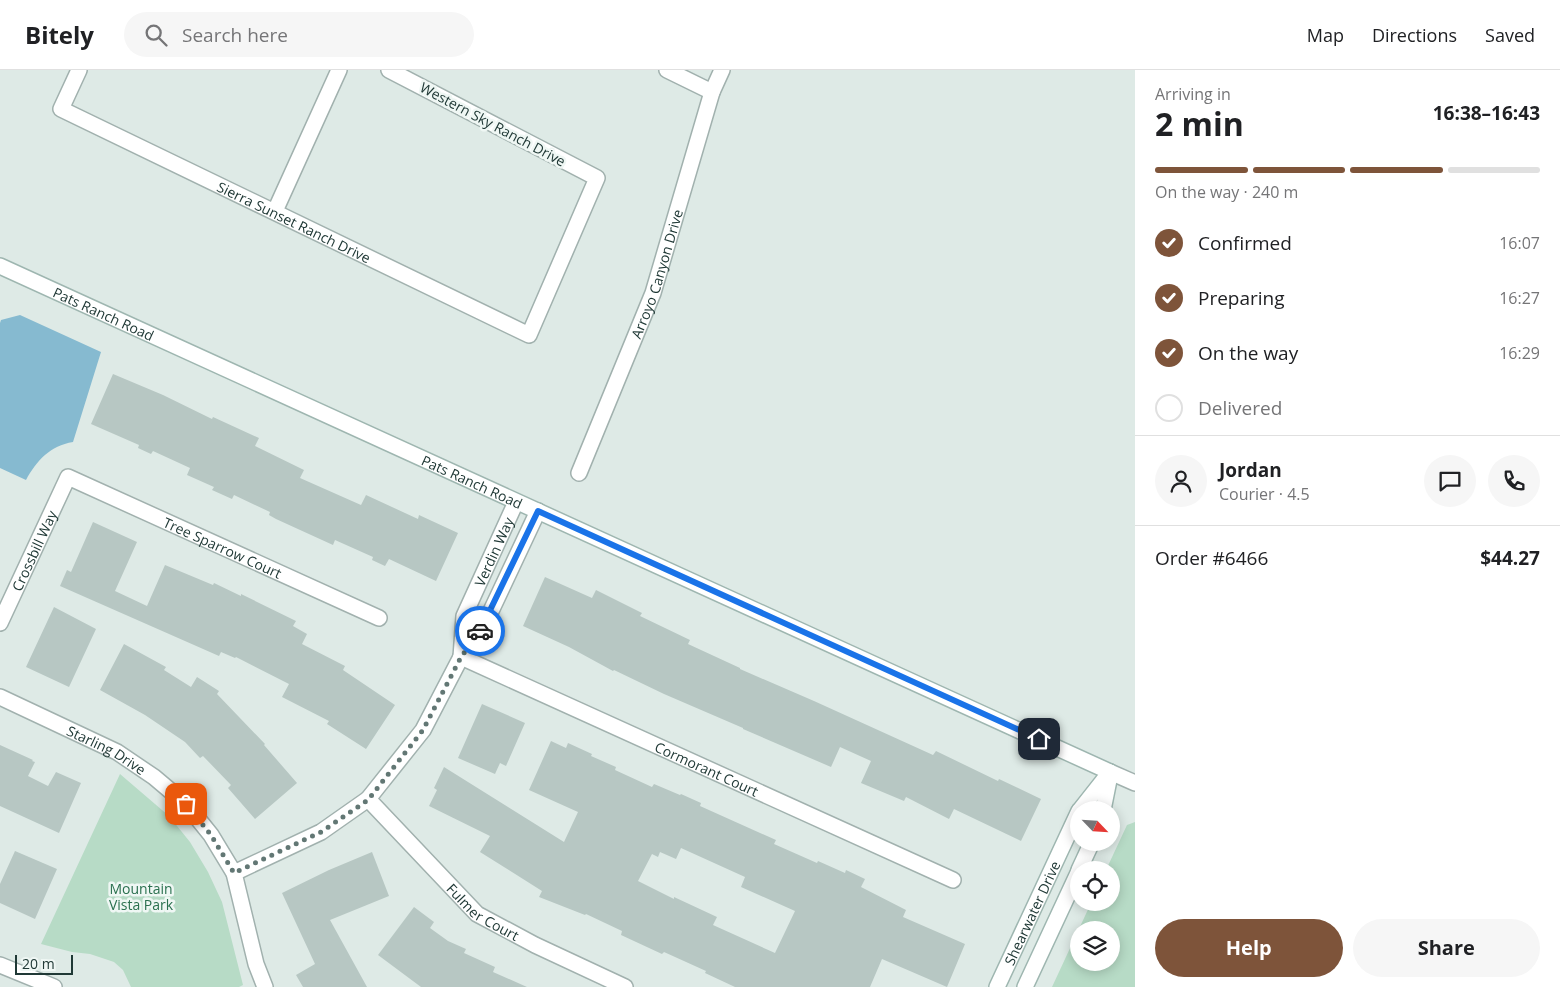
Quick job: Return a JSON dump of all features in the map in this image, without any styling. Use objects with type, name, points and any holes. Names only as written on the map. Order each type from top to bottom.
[{"type":"street","name":"Sierra Sunset Ranch Drive","points":[[79,70],[61,109],[529,335]]},
{"type":"street","points":[[275,211],[339,70]]},
{"type":"street","name":"Western Sky Ranch Drive","points":[[389,70],[597,178],[529,335]]},
{"type":"street","points":[[667,70],[712,92]]},
{"type":"street","name":"Arroyo Canyon Drive","points":[[579,473],[654,293],[712,92],[722,70]]},
{"type":"street","name":"Pats Ranch Road","points":[[0,266],[1135,783]]},
{"type":"street","name":"Tree Sparrow Court","points":[[68,477],[379,618]]},
{"type":"street","name":"Crossbill Way","points":[[0,623],[68,477]]},
{"type":"street","name":"Verdin Way","points":[[461,657],[464,616],[516,502]]},
{"type":"street","name":"Verdin Way","points":[[234,873],[321,832],[368,800],[423,730],[461,657],[483,628],[538,511]]},
{"type":"street","name":"Cormorant Court","points":[[461,657],[953,880]]},
{"type":"street","name":"Starling Drive","points":[[0,697],[117,752],[154,777],[186,804],[211,835],[234,873],[256,964],[265,987]]},
{"type":"street","points":[[1105,801],[1110,772]]},
{"type":"street","name":"Shearwater Drive","points":[[1087,801],[1110,772]]},
{"type":"street","name":"Fulmer Court","points":[[368,800],[477,914],[535,945],[625,987]]},
{"type":"street","name":"Shearwater Drive","points":[[997,987],[1070,830]]},
{"type":"street","name":"Shearwater Drive","points":[[1024,987],[1070,889]]},
{"type":"street","points":[[0,965],[54,987]]},
{"type":"green space","name":"Mountain Vista Park","points":[[120,774],[169,816],[190,842],[208,872],[222,902],[243,985],[239,987],[131,987],[123,970],[114,962],[90,954],[72,952],[41,944]]},
{"type":"green space","points":[[1135,822],[1135,987],[1052,987],[1070,948],[1070,971],[1120,971],[1120,921],[1083,921],[1087,911],[1120,911],[1120,861],[1110,861],[1115,851],[1120,851],[1120,840],[1127,825]]},
{"type":"water","points":[[20,315],[101,352],[73,442],[58,447],[45,455],[26,480],[0,468],[0,323],[1,320]]},
{"type":"building","points":[[113,374],[259,438],[255,446],[304,470],[300,478],[361,505],[366,495],[418,519],[419,515],[458,533],[436,581],[389,559],[385,566],[372,560],[373,557],[335,540],[333,545],[276,519],[269,515],[270,512],[234,495],[232,499],[212,490],[214,487],[187,475],[190,468],[153,451],[151,454],[138,448],[139,445],[91,424]]},
{"type":"building","points":[[93,522],[137,542],[115,591],[147,606],[165,565],[213,585],[214,583],[241,596],[241,594],[296,621],[293,626],[307,634],[302,644],[345,666],[343,670],[395,705],[366,749],[327,724],[329,721],[282,697],[289,684],[236,657],[221,652],[219,656],[60,586],[67,570],[71,572]]},
{"type":"building","points":[[545,577],[592,598],[596,590],[642,613],[640,616],[690,640],[688,644],[740,669],[933,755],[936,751],[998,781],[999,779],[1041,799],[1021,841],[954,809],[949,819],[906,797],[904,801],[861,783],[871,761],[840,747],[831,767],[613,671],[569,647],[523,626]]},
{"type":"building","points":[[54,607],[96,629],[69,687],[26,667]]},
{"type":"building","points":[[124,644],[166,667],[164,670],[191,687],[197,677],[219,691],[217,694],[265,744],[297,783],[255,819],[228,788],[231,785],[203,756],[200,758],[185,742],[145,715],[100,690]]},
{"type":"building","points":[[482,704],[525,723],[506,766],[500,763],[495,774],[458,758]]},
{"type":"building","points":[[551,741],[566,748],[568,743],[616,767],[615,770],[652,787],[654,784],[701,803],[700,806],[776,840],[774,844],[817,863],[818,861],[845,873],[846,870],[865,879],[861,887],[906,910],[903,917],[965,944],[947,987],[882,959],[870,987],[735,987],[705,973],[706,971],[664,952],[662,954],[621,935],[622,931],[586,914],[539,897],[542,891],[480,852],[490,836],[429,806],[437,790],[434,788],[444,767],[564,842],[578,812],[529,790]],"holes":[[[681,848],[745,877],[741,887],[795,911],[775,953],[713,925],[717,917],[638,881],[652,854],[658,857],[660,852],[676,859]]]},
{"type":"building","points":[[0,745],[33,760],[35,762],[28,776],[48,786],[56,772],[81,783],[59,833],[0,806]]},
{"type":"building","points":[[15,851],[57,869],[35,919],[0,903],[0,884]]},
{"type":"building","points":[[372,852],[389,896],[330,920],[367,987],[303,987],[296,975],[315,964],[282,893]]},
{"type":"building","points":[[414,907],[434,922],[430,928],[448,941],[466,949],[464,953],[495,967],[493,972],[527,987],[421,987],[378,955]]},
{"type":"way so far","points":[[186,804],[211,835],[234,873],[321,832],[368,800],[423,730],[461,657],[480,631]]},
{"type":"route","points":[[480,631],[538,511],[1039,739]]}]
